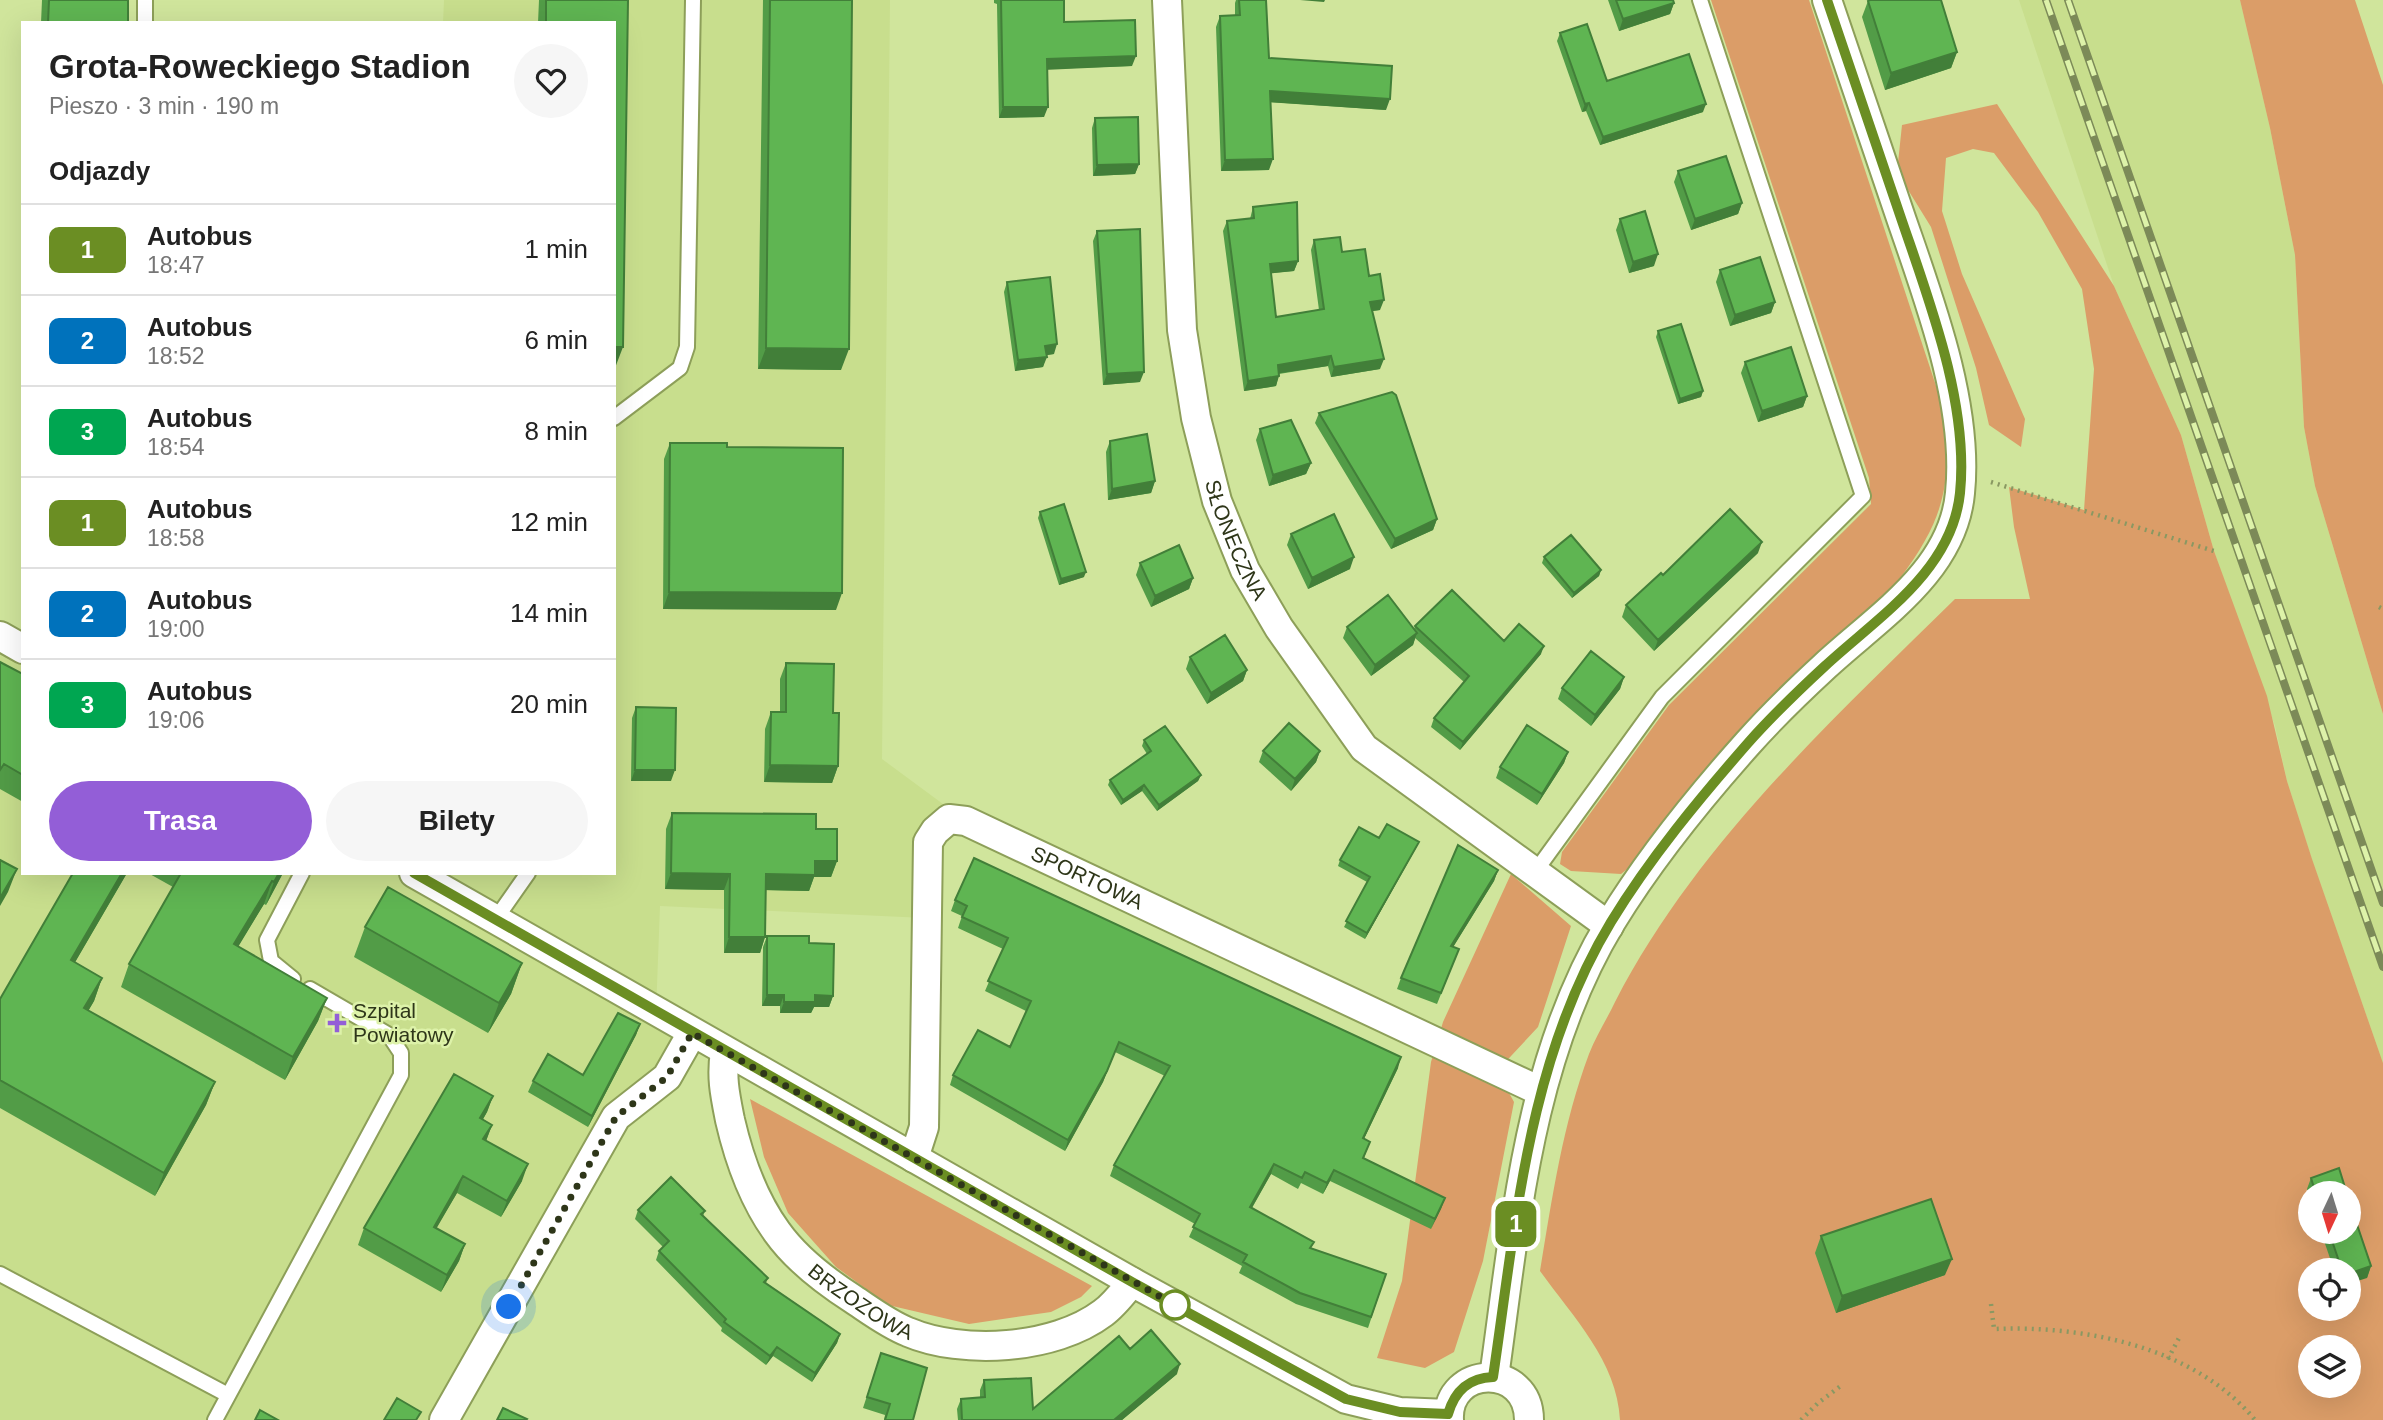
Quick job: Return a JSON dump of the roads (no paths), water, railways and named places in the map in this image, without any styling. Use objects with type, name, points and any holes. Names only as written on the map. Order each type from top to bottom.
[{"type":"street","name":"SŁONECZNA","points":[[1167,0],[1182,330],[1196,418],[1217,501],[1245,570],[1279,628],[1364,748],[1609,926]]},
{"type":"street","points":[[1493,1377],[1524,1174],[1540,1091],[1568,1011],[1609,926],[1675,830],[1750,741],[1827,664],[1868,631],[1921,579],[1952,531],[1961,492],[1950,375],[1936,320],[1827,0]]},
{"type":"street","points":[[0,636],[21,648]]},
{"type":"street","name":"SPORTOWA","points":[[914,1158],[924,1127],[928,842],[934,831],[949,819],[966,821],[1540,1091]]},
{"type":"street","points":[[417,875],[1132,1282],[1346,1399],[1400,1412],[1448,1417],[1458,1391],[1469,1382],[1493,1377],[1517,1388],[1524,1398],[1529,1420]]},
{"type":"street","points":[[444,1420],[616,1117],[667,1077],[692,1033]]},
{"type":"street","name":"BRZOZOWA","points":[[725,1052],[723,1097],[738,1153],[764,1211],[778,1233],[811,1268],[891,1324],[949,1344],[1011,1345],[1084,1324],[1112,1305],[1132,1282]]},
{"type":"lane","points":[[145,0],[145,21]]},
{"type":"lane","points":[[616,416],[680,368],[687,347],[693,0]]},
{"type":"lane","points":[[1535,872],[1662,697],[1863,496],[1700,0]]},
{"type":"lane","points":[[215,1420],[401,1075],[403,1064],[397,1043],[389,1035],[286,975],[271,961],[267,940],[301,875]]},
{"type":"lane","points":[[495,920],[527,875]]},
{"type":"lane","points":[[0,1274],[228,1395]]},
{"type":"railway","points":[[2046,0],[2383,967]]},
{"type":"railway","points":[[2068,0],[2383,903]]},
{"type":"place","name":"Szpital Powiatowy","points":[[337,1023]]}]
